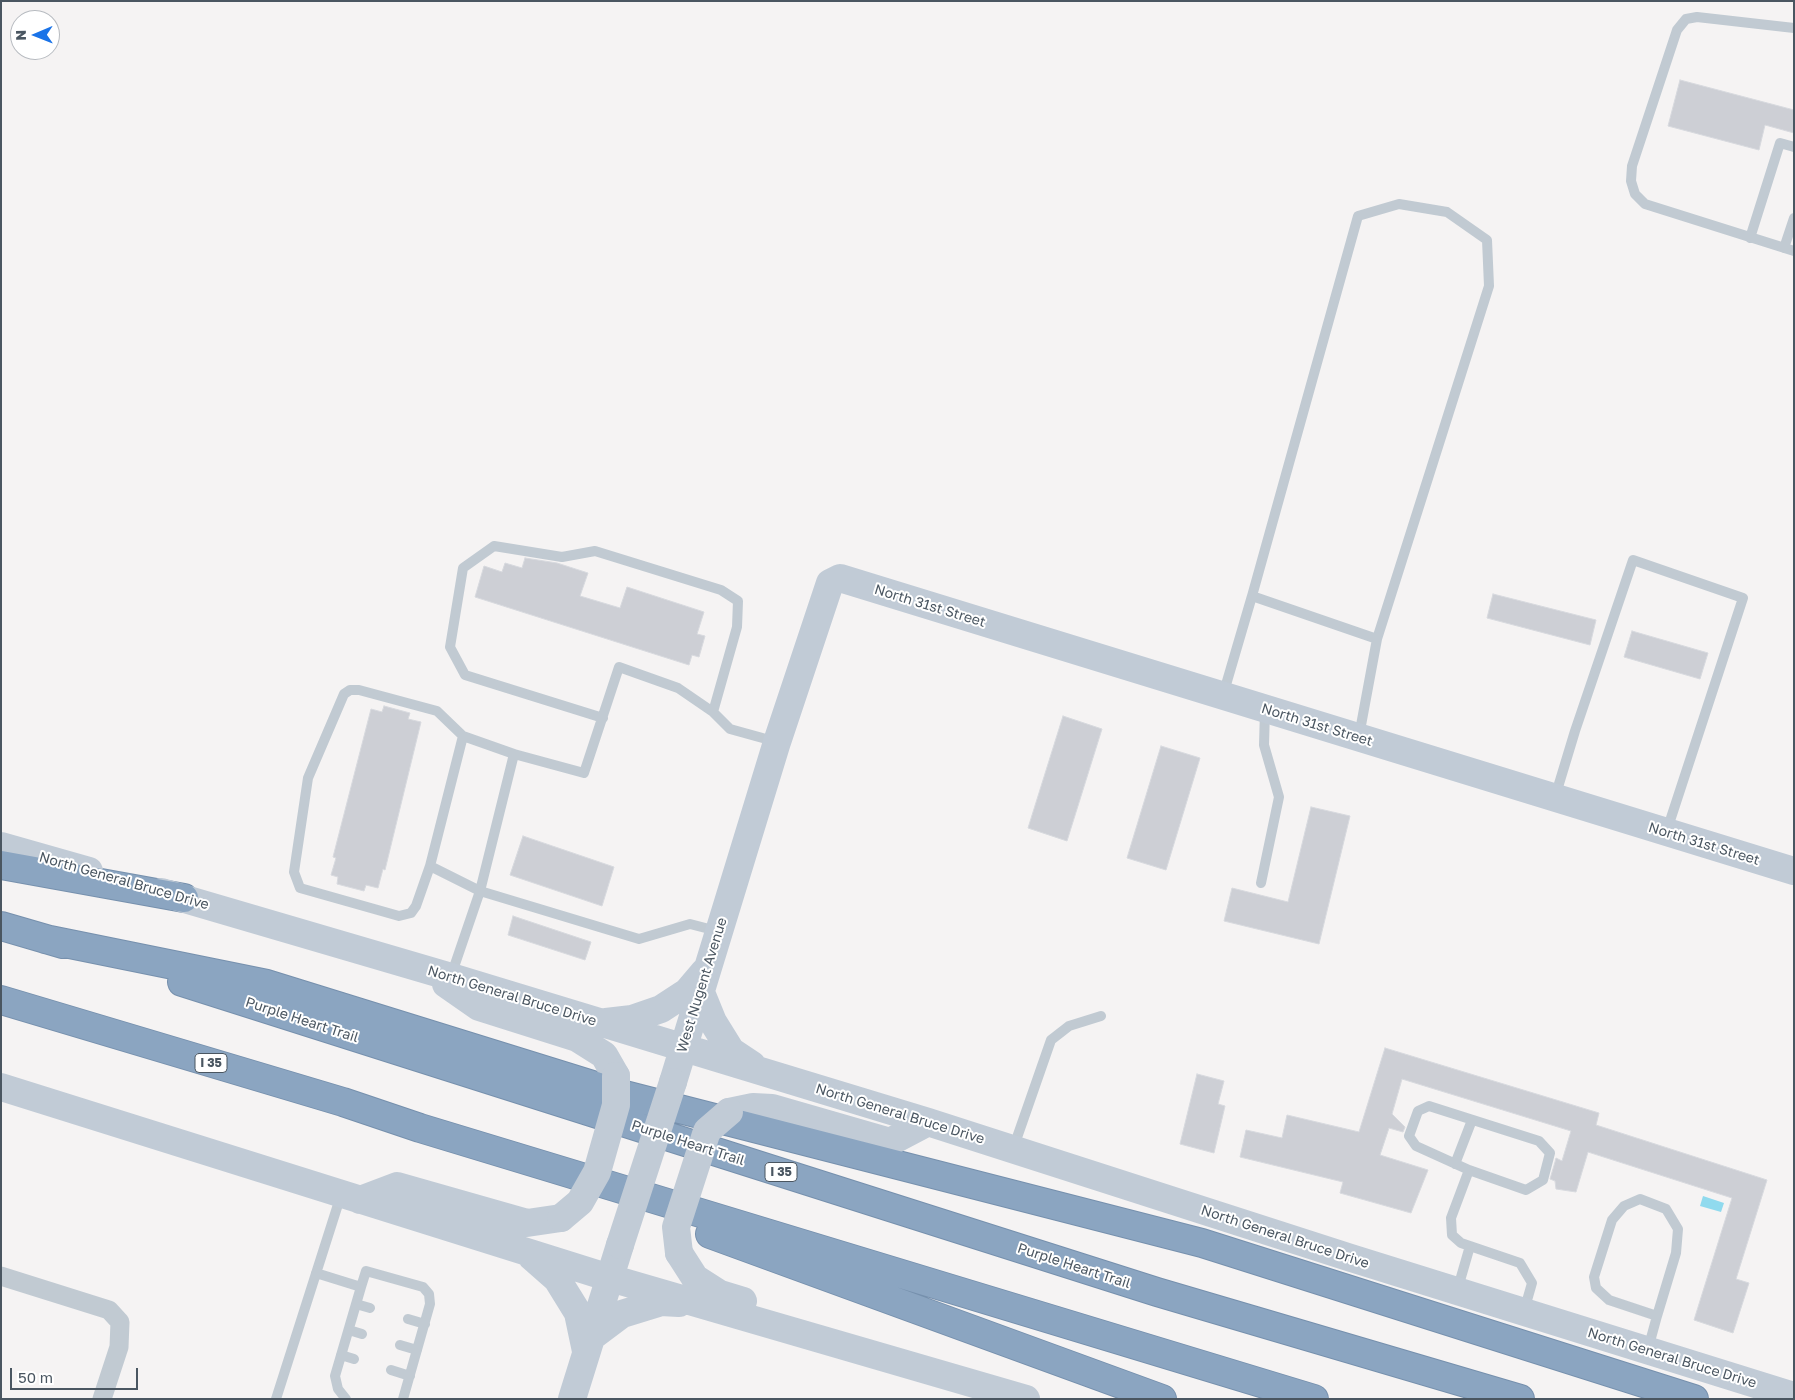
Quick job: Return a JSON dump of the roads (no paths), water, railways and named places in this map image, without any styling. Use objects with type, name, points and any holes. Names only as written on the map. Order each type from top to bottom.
[{"type":"highway","points":[[1,865],[184,898]]},
{"type":"highway","name":"Purple Heart Trail","points":[[1,926],[1157,1292],[1520,1399]]},
{"type":"highway","points":[[45,939],[267,984],[625,1095],[1202,1243],[1694,1399]]},
{"type":"highway","name":"I 35","points":[[1,1000],[343,1102],[420,1128],[1314,1399]]},
{"type":"highway","points":[[420,1128],[1162,1399]]},
{"type":"main road","name":"North 31st Street","points":[[840,578],[1794,871]]},
{"type":"main road","name":"West Nugent Avenue","points":[[572,1399],[673,1082],[777,742],[830,583],[840,578]]},
{"type":"main road","name":"North General Bruce Drive","points":[[1,846],[451,977],[928,1122],[1457,1291],[1794,1396]]},
{"type":"main road","points":[[350,1197],[397,1186],[527,1223],[561,1218],[580,1202],[597,1172],[616,1105],[616,1076],[604,1055],[577,1038],[479,1007],[424,969]]},
{"type":"main road","points":[[599,1023],[632,1018],[662,1010],[704,979],[713,1022],[731,1051],[761,1072]]},
{"type":"main road","points":[[1,1087],[610,1278],[811,1336],[984,1392],[1026,1399]]},
{"type":"main road","points":[[811,1336],[797,1318],[720,1294],[695,1278],[679,1253],[676,1228],[707,1131],[730,1112],[753,1107],[772,1108],[890,1142],[928,1122]]},
{"type":"main road","points":[[527,1252],[557,1278],[578,1313],[588,1345],[622,1314],[661,1302],[700,1304]]},
{"type":"street","points":[[1,1276],[110,1310],[120,1322],[120,1347],[102,1399]]},
{"type":"lane","points":[[1794,28],[1697,17],[1686,19],[1678,30],[1632,166],[1631,181],[1635,194],[1644,204],[1789,250],[1794,218]]},
{"type":"lane","points":[[1750,238],[1780,144],[1794,147]]},
{"type":"lane","points":[[1222,696],[1252,596],[1358,216],[1399,204],[1447,212],[1487,240],[1489,286],[1377,639],[1358,737]]},
{"type":"lane","points":[[603,718],[464,675],[450,647],[463,568],[494,546],[562,557],[595,552],[721,590],[738,601],[738,627],[713,712]]},
{"type":"lane","points":[[1554,798],[1634,560],[1743,598],[1666,832]]},
{"type":"lane","points":[[1252,596],[1377,639]]},
{"type":"lane","points":[[463,736],[430,866],[416,906],[411,914],[399,916],[300,888],[294,872],[308,778],[344,694],[350,690],[359,690],[436,711],[463,736],[514,754],[584,773],[619,668],[678,688],[713,712],[730,729],[777,742]]},
{"type":"lane","points":[[1261,883],[1279,797],[1264,745],[1266,709]]},
{"type":"lane","points":[[451,977],[480,891],[514,754]]},
{"type":"lane","points":[[430,866],[480,891],[639,939],[690,924],[718,931]]},
{"type":"lane","points":[[1013,1149],[1051,1040],[1069,1026],[1101,1016]]},
{"type":"lane","points":[[1429,1106],[1540,1141],[1550,1153],[1543,1180],[1526,1190],[1456,1164],[1416,1146],[1409,1136],[1418,1110],[1429,1106]]},
{"type":"lane","points":[[1456,1164],[1472,1120]]},
{"type":"lane","points":[[1469,1170],[1451,1218],[1452,1235],[1461,1244],[1520,1263],[1532,1283],[1524,1312]]},
{"type":"lane","points":[[276,1399],[316,1273],[350,1197]]},
{"type":"lane","points":[[1647,1350],[1658,1316],[1676,1253],[1678,1228],[1666,1209],[1640,1200],[1624,1206],[1612,1220],[1594,1277],[1596,1288],[1609,1300],[1658,1316]]},
{"type":"lane","points":[[1457,1291],[1470,1246]]},
{"type":"lane","points":[[346,1399],[338,1389],[335,1376],[366,1271],[423,1287],[429,1294],[430,1304],[403,1399]]},
{"type":"lane","points":[[316,1273],[361,1287]]},
{"type":"lane","points":[[356,1304],[370,1308]]},
{"type":"lane","points":[[408,1319],[425,1324]]},
{"type":"lane","points":[[348,1330],[362,1334]]},
{"type":"lane","points":[[400,1345],[417,1350]]},
{"type":"lane","points":[[341,1355],[354,1359]]},
{"type":"lane","points":[[391,1370],[410,1376]]},
{"type":"water","points":[[1703,1196],[1724,1203],[1721,1212],[1700,1206]]}]
